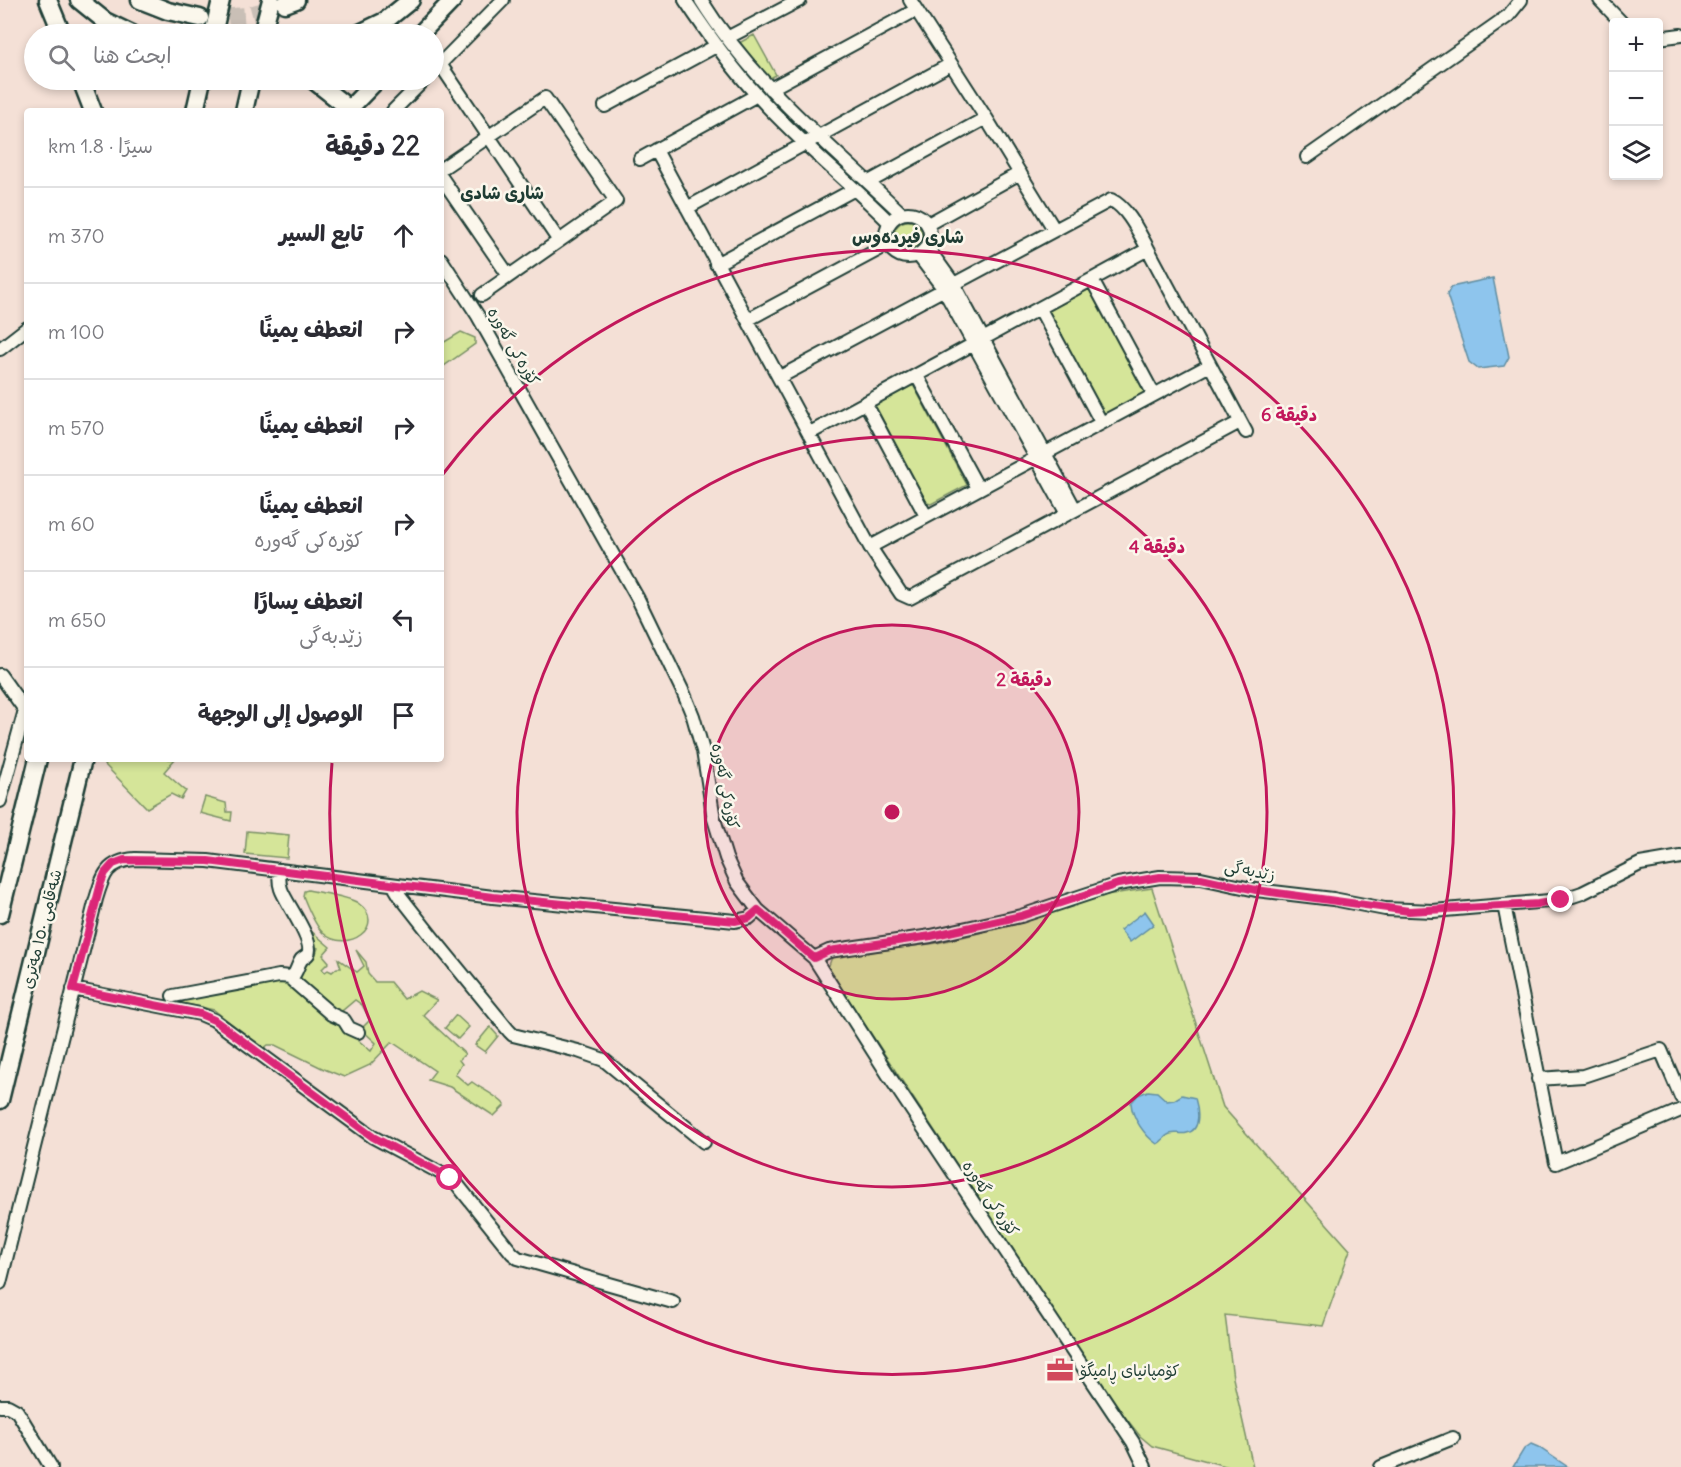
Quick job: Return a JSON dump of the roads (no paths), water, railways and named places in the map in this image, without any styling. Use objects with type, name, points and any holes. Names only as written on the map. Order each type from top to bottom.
[{"type":"highway","points":[[48,0],[58,24]]},
{"type":"highway","points":[[79,0],[111,24]]},
{"type":"highway","points":[[140,0],[168,11],[200,18]]},
{"type":"highway","points":[[212,0],[213,24]]},
{"type":"highway","points":[[215,24],[221,0]]},
{"type":"highway","points":[[378,24],[411,0]]},
{"type":"highway","points":[[269,24],[284,1]]},
{"type":"highway","points":[[429,24],[450,2]]},
{"type":"highway","points":[[85,90],[92,108]]},
{"type":"highway","points":[[196,108],[200,90]]},
{"type":"highway","points":[[245,108],[249,90]]},
{"type":"highway","points":[[326,90],[348,106]]},
{"type":"highway","points":[[341,90],[348,106]]},
{"type":"highway","points":[[348,106],[366,90]]},
{"type":"highway","points":[[0,914],[37,762]]},
{"type":"highway","name":"شەقامی ١٥٠ مەتری","points":[[0,1100],[82,762]]},
{"type":"street","points":[[444,60],[503,0]]},
{"type":"street","points":[[685,0],[716,46],[757,95],[804,144],[889,222]]},
{"type":"street","points":[[700,0],[770,89],[900,213]]},
{"type":"street","points":[[728,38],[800,0]]},
{"type":"street","points":[[1307,157],[1508,16],[1521,0]]},
{"type":"street","points":[[1600,0],[1617,18]]},
{"type":"street","points":[[770,89],[913,5],[986,118],[1054,230]]},
{"type":"street","points":[[1663,37],[1681,35]]},
{"type":"street","points":[[605,106],[716,46]]},
{"type":"street","points":[[687,208],[951,64]]},
{"type":"street","points":[[444,76],[489,137],[559,241]]},
{"type":"street","points":[[396,108],[414,90]]},
{"type":"street","points":[[640,159],[757,95]]},
{"type":"street","points":[[444,167],[545,98],[616,201],[482,295]]},
{"type":"street","points":[[869,183],[986,118]]},
{"type":"street","points":[[656,150],[870,547],[901,594],[910,598],[1071,511],[1243,427],[1148,249],[1118,203],[1111,200],[780,377]]},
{"type":"street","points":[[928,224],[1020,173]]},
{"type":"street","points":[[444,181],[509,276]]},
{"type":"street","points":[[716,264],[855,189]]},
{"type":"street","points":[[900,213],[917,214],[928,224],[930,239],[922,251],[908,257],[901,256],[887,244],[885,232],[889,222],[900,213]]},
{"type":"street","points":[[749,319],[887,244]]},
{"type":"street","points":[[810,433],[1148,249]]},
{"type":"street","points":[[922,251],[948,286],[1071,511]]},
{"type":"street","name":"کۆرەکی گەورە","points":[[444,264],[478,316],[638,599],[693,716],[703,751],[714,819],[726,858],[737,882],[758,910],[814,958],[891,1079],[1132,1442],[1145,1467]]},
{"type":"street","points":[[1092,280],[1154,395]]},
{"type":"street","points":[[1040,309],[1101,422]]},
{"type":"street","points":[[0,349],[24,330]]},
{"type":"street","points":[[870,547],[1209,364]]},
{"type":"street","points":[[917,376],[978,488]]},
{"type":"street","points":[[866,404],[926,516]]},
{"type":"street","points":[[0,675],[24,709]]},
{"type":"street","points":[[0,801],[24,714]]},
{"type":"street","name":"زێدبەگی","points":[[814,958],[829,951],[931,936],[1021,916],[1118,884],[1160,877],[1201,878],[1246,888],[1334,899],[1397,910],[1433,911],[1561,900],[1582,893],[1633,867],[1648,862],[1681,857]]},
{"type":"street","points":[[0,1283],[98,891],[105,873],[113,864],[135,859],[198,861],[394,886],[735,921],[749,918],[758,910]]},
{"type":"street","points":[[173,996],[279,976],[292,976],[296,972],[301,960],[309,950],[308,941],[281,890],[280,870]]},
{"type":"street","points":[[394,886],[433,938],[513,1035],[604,1060],[705,1142]]},
{"type":"street","points":[[1504,905],[1556,1163],[1681,1110]]},
{"type":"street","points":[[292,976],[293,981],[331,1014],[344,1020],[349,1028],[358,1032]]},
{"type":"street","points":[[73,989],[200,1014],[214,1020],[373,1137],[450,1178],[518,1258],[673,1302]]},
{"type":"street","points":[[1538,1079],[1583,1076],[1661,1050],[1681,1098]]},
{"type":"street","points":[[0,1406],[8,1406],[16,1411],[51,1467]]},
{"type":"street","points":[[1381,1467],[1453,1438]]},
{"type":"water","points":[[1493,278],[1509,357],[1504,366],[1478,369],[1469,362],[1447,295],[1451,287]]},
{"type":"water","points":[[1145,911],[1154,924],[1130,942],[1120,930]]},
{"type":"water","points":[[1148,1091],[1157,1092],[1167,1101],[1182,1095],[1195,1098],[1198,1118],[1195,1128],[1187,1133],[1170,1134],[1157,1144],[1152,1141],[1137,1120],[1131,1103],[1138,1095]]},
{"type":"water","points":[[1531,1444],[1568,1467],[1513,1467],[1524,1449]]},
{"type":"tunnel","points":[[204,18],[246,15],[279,6]]},
{"type":"place","name":"کۆمپانیای ڕامیگۆ","points":[[1060,1370]]},
{"type":"district","name":"شاری شادی","points":[[502,192]]},
{"type":"district","name":"شاری فیردەوس","points":[[908,236]]}]
